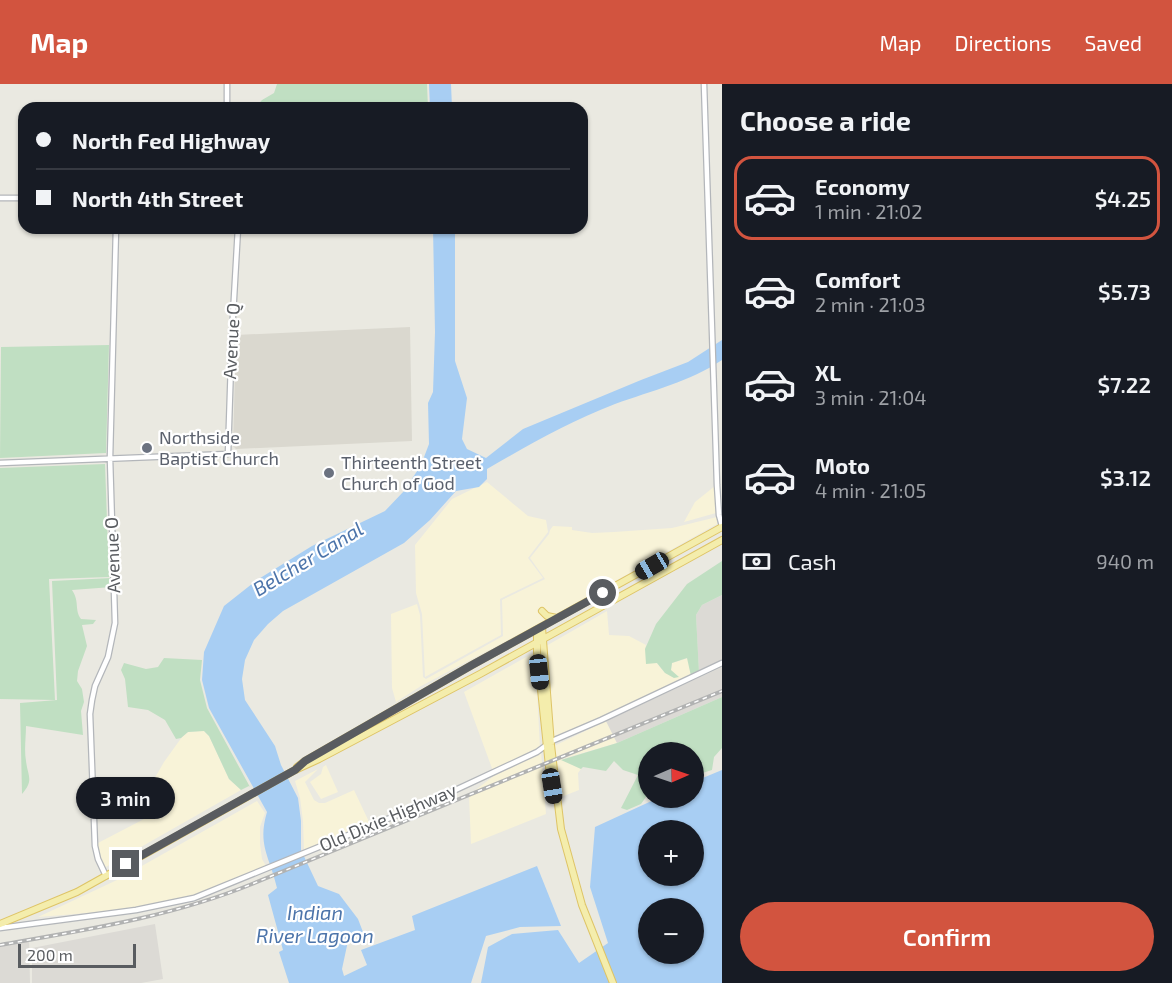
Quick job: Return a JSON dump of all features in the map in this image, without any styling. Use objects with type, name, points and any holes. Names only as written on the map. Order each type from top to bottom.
[{"type":"main road","points":[[295,770],[305,761],[472,665],[722,526]]},
{"type":"main road","points":[[0,926],[106,876],[295,770],[540,641],[722,540]]},
{"type":"main road","points":[[542,611],[547,616],[558,618]]},
{"type":"main road","points":[[540,628],[546,747],[558,821],[582,905],[613,983]]},
{"type":"street","points":[[227,84],[227,102]]},
{"type":"street","points":[[704,84],[718,508],[722,526]]},
{"type":"street","points":[[0,198],[18,198]]},
{"type":"street","name":"Avenue O","points":[[106,876],[95,846],[90,714],[95,686],[108,657],[116,623],[110,458],[116,234]]},
{"type":"street","name":"Avenue Q","points":[[110,458],[228,454],[238,234]]},
{"type":"street","points":[[0,463],[110,458]]},
{"type":"street","name":"Old Dixie Highway","points":[[0,926],[37,924],[136,910],[194,898],[465,786],[537,752],[552,741],[722,663]]},
{"type":"street","points":[[29,913],[31,922],[37,924]]},
{"type":"shaded area","points":[[410,327],[412,441],[236,449],[233,446],[236,335]]},
{"type":"shaded area","points":[[487,482],[528,516],[546,520],[548,532],[528,558],[543,578],[500,599],[501,635],[425,677],[422,614],[416,593],[415,545],[452,499]]},
{"type":"shaded area","points":[[715,486],[716,513],[684,522],[695,502]]},
{"type":"shaded area","points":[[717,517],[717,524],[553,616],[544,613],[540,608],[537,610],[546,620],[421,686],[396,702],[392,688],[391,614],[417,604],[420,615],[423,677],[426,679],[503,636],[502,600],[545,579],[530,558],[553,526],[572,527],[572,530],[592,533],[614,532],[672,528]]},
{"type":"shaded area","points":[[722,595],[722,663],[699,672],[696,615],[702,605]]},
{"type":"shaded area","points":[[607,611],[609,635],[629,636],[646,645],[645,649],[665,673],[671,670],[672,663],[688,658],[691,676],[552,742],[546,646]]},
{"type":"shaded area","points":[[535,652],[540,748],[493,771],[464,692]]},
{"type":"shaded area","points":[[722,667],[722,697],[617,743],[606,721]]},
{"type":"shaded area","points":[[606,721],[617,743],[562,759],[581,769],[578,773],[579,790],[556,799],[552,747]]},
{"type":"shaded area","points":[[204,731],[209,736],[229,779],[241,790],[104,868],[96,844],[146,818],[141,802],[164,762],[188,732]]},
{"type":"shaded area","points":[[541,752],[546,814],[471,844],[469,795],[495,775]]},
{"type":"shaded area","points":[[326,765],[338,792],[321,799],[310,782],[321,774]]},
{"type":"shaded area","points":[[318,769],[305,782],[314,800],[325,803],[354,790],[370,824],[304,851],[303,821],[295,781]]},
{"type":"shaded area","points":[[257,801],[265,813],[260,827],[260,844],[262,859],[266,866],[201,894],[163,903],[126,910],[38,917],[117,880]]},
{"type":"shaded area","points":[[155,924],[163,979],[141,983],[32,983],[32,948]]},
{"type":"shaded area","points":[[29,938],[30,983],[0,983],[0,944]]},
{"type":"green space","points":[[277,84],[427,84],[428,102],[260,102],[274,93]]},
{"type":"green space","points":[[109,345],[106,453],[0,458],[1,347]]},
{"type":"green space","points":[[108,460],[112,587],[72,590],[81,619],[96,620],[93,624],[82,625],[87,646],[77,681],[82,689],[84,702],[81,711],[83,735],[26,726],[25,752],[29,782],[22,794],[20,703],[57,700],[52,581],[111,578],[107,463],[0,465]]},
{"type":"green space","points":[[105,464],[109,577],[49,579],[55,700],[0,699],[0,468]]},
{"type":"green space","points":[[722,561],[722,595],[702,605],[696,615],[699,672],[691,676],[687,658],[672,663],[671,670],[679,677],[674,678],[665,673],[657,663],[646,664],[645,649],[656,624],[687,584]]},
{"type":"green space","points":[[164,658],[202,660],[200,680],[207,708],[250,787],[241,790],[229,779],[209,736],[204,731],[188,732],[176,739],[165,720],[148,710],[128,707],[125,679],[121,670],[124,663],[146,669],[158,667]]},
{"type":"green space","points":[[722,697],[722,748],[714,757],[712,770],[704,773],[704,742],[638,742],[638,775],[623,770],[614,761],[606,771],[583,767],[581,769],[561,760],[617,743]]},
{"type":"green space","points":[[638,775],[638,805],[627,810],[621,808]]},
{"type":"water","points":[[429,84],[451,84],[452,102],[430,102]]},
{"type":"water","name":"Indian River Lagoon","points":[[433,234],[455,234],[455,361],[467,398],[462,439],[467,449],[486,458],[523,429],[688,362],[722,340],[722,360],[684,380],[582,418],[487,469],[487,479],[479,487],[456,491],[430,520],[404,543],[283,611],[254,640],[245,660],[242,679],[245,700],[275,746],[281,765],[298,798],[301,850],[318,886],[339,894],[358,919],[363,932],[348,941],[342,969],[344,976],[367,965],[361,950],[415,930],[412,916],[537,866],[561,926],[520,927],[486,936],[471,983],[289,983],[279,952],[283,950],[268,895],[277,888],[264,842],[264,823],[267,812],[209,708],[202,680],[204,652],[224,606],[257,580],[312,546],[385,511],[404,491],[421,465],[429,444],[428,403],[433,392],[435,332]]},
{"type":"water","points":[[722,770],[722,983],[481,983],[488,947],[512,934],[558,930],[579,963],[608,943],[590,887],[595,827],[638,807],[704,808],[704,777]]},
{"type":"railway","points":[[0,945],[159,914],[221,895],[722,691]]},
{"type":"place","name":"Northside Baptist Church","points":[[147,448]]},
{"type":"place","name":"Thirteenth Street Church of God","points":[[329,473]]},
{"type":"route","points":[[126,864],[295,770],[305,761],[472,665],[603,593]]},
{"type":"water label","name":"Belcher Canal","points":[[308,559]]}]
